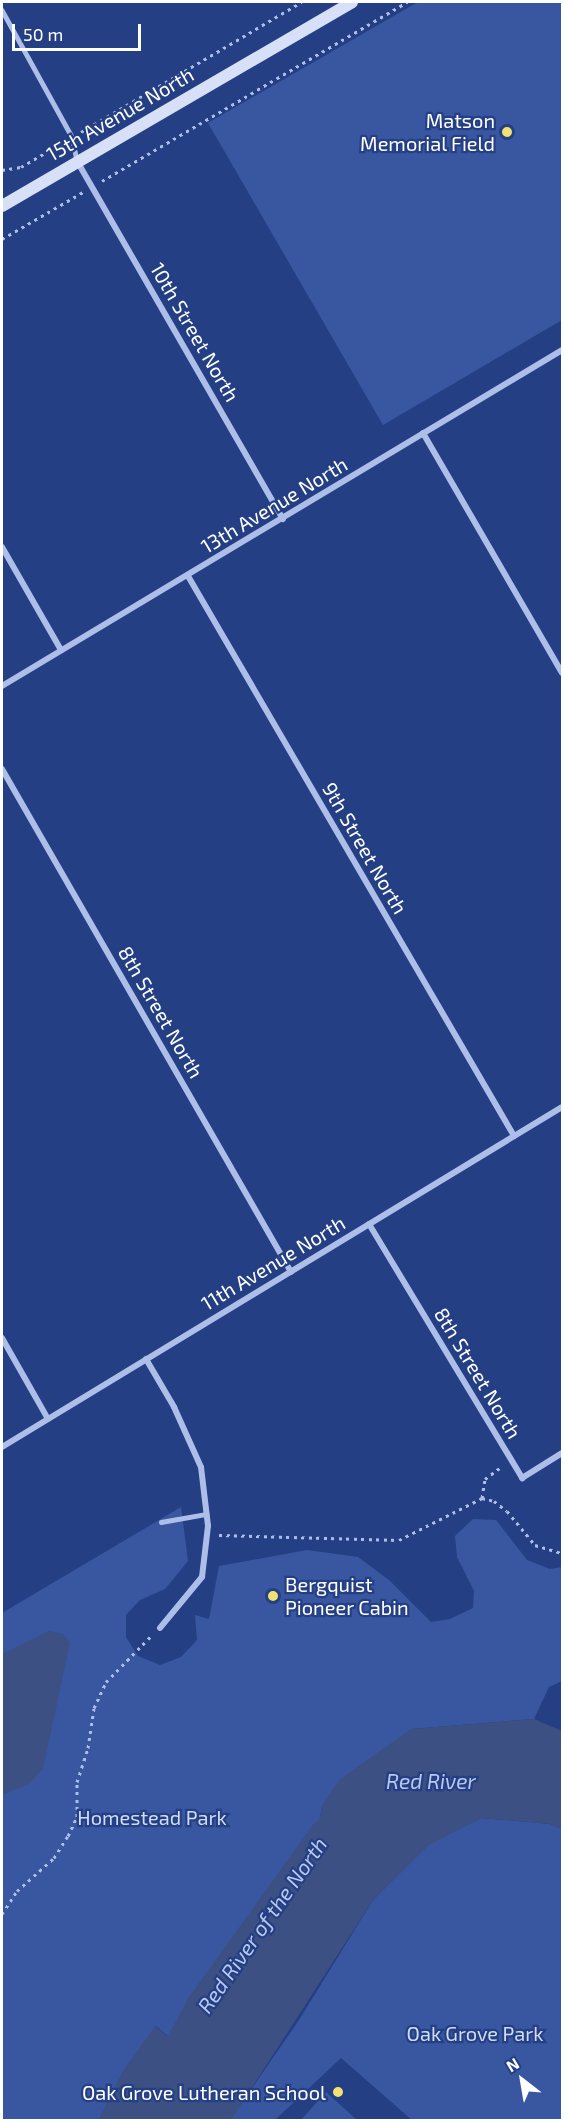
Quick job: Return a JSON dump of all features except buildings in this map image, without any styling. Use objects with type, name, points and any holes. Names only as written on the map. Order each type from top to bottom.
[{"type":"main road","name":"15th Avenue North","points":[[2,206],[351,2]]},
{"type":"street","name":"10th Street North","points":[[77,161],[283,519]]},
{"type":"street","name":"13th Avenue North","points":[[2,686],[189,576],[562,350]]},
{"type":"street","points":[[423,433],[562,673]]},
{"type":"street","points":[[2,547],[61,650]]},
{"type":"street","name":"9th Street North","points":[[189,576],[514,1136]]},
{"type":"street","name":"8th Street North","points":[[2,769],[291,1272]]},
{"type":"street","name":"11th Avenue North","points":[[2,1447],[562,1107]]},
{"type":"street","name":"8th Street North","points":[[369,1224],[522,1478],[562,1453]]},
{"type":"street","points":[[2,1338],[48,1419]]},
{"type":"street","points":[[146,1359],[174,1407],[201,1467],[208,1535],[202,1577],[160,1628]]},
{"type":"lane","points":[[2,10],[72,137],[77,161]]},
{"type":"lane","points":[[161,1522],[206,1514]]},
{"type":"path","points":[[2,170],[21,167],[302,2]]},
{"type":"path","points":[[2,239],[407,2]]},
{"type":"path","points":[[482,1498],[485,1479],[500,1469],[508,1455]]},
{"type":"path","points":[[208,1535],[399,1540],[482,1498],[494,1501],[507,1511],[535,1545],[562,1553]]},
{"type":"path","points":[[2,1914],[17,1891],[54,1858],[68,1836],[77,1817],[77,1782],[88,1748],[94,1708],[114,1673],[160,1628]]},
{"type":"green space","points":[[418,2],[562,2],[562,320],[383,425],[208,123]]},
{"type":"green space","name":"Homestead Park","points":[[181,1507],[188,1561],[165,1589],[140,1600],[126,1615],[126,1637],[138,1656],[160,1665],[181,1657],[197,1640],[195,1615],[209,1619],[219,1566],[307,1550],[358,1557],[389,1580],[431,1622],[450,1619],[473,1608],[474,1591],[457,1557],[455,1536],[473,1519],[496,1520],[527,1560],[550,1569],[562,1567],[562,1681],[549,1687],[534,1719],[411,1729],[322,1806],[317,1836],[211,1998],[177,2044],[156,2026],[124,2070],[99,2120],[2,2120],[2,1613]]},
{"type":"green space","name":"Oak Grove Park","points":[[481,1818],[550,1824],[562,1829],[562,2120],[412,2120],[341,2058],[275,2120],[230,2120],[299,2020],[373,1900],[429,1844]]},
{"type":"green space","points":[[326,2092],[357,2120],[301,2120]]},
{"type":"water","points":[[49,1631],[63,1634],[70,1643],[43,1769],[29,1784],[2,1795],[2,1654]]},
{"type":"water","name":"Red River","points":[[534,1719],[562,1731],[562,1829],[550,1824],[481,1818],[429,1845],[373,1900],[231,2120],[99,2120],[124,2070],[155,2026],[177,2044],[211,1998],[317,1836],[322,1806],[339,1780],[411,1729]]},
{"type":"waterway","name":"Red River of the North","points":[[140,2120],[203,2005],[325,1835]]},
{"type":"place","name":"Matson Memorial Field","points":[[507,132]]},
{"type":"place","name":"Bergquist Pioneer Cabin","points":[[273,1596]]},
{"type":"place","name":"Oak Grove Lutheran School","points":[[338,2092]]}]
